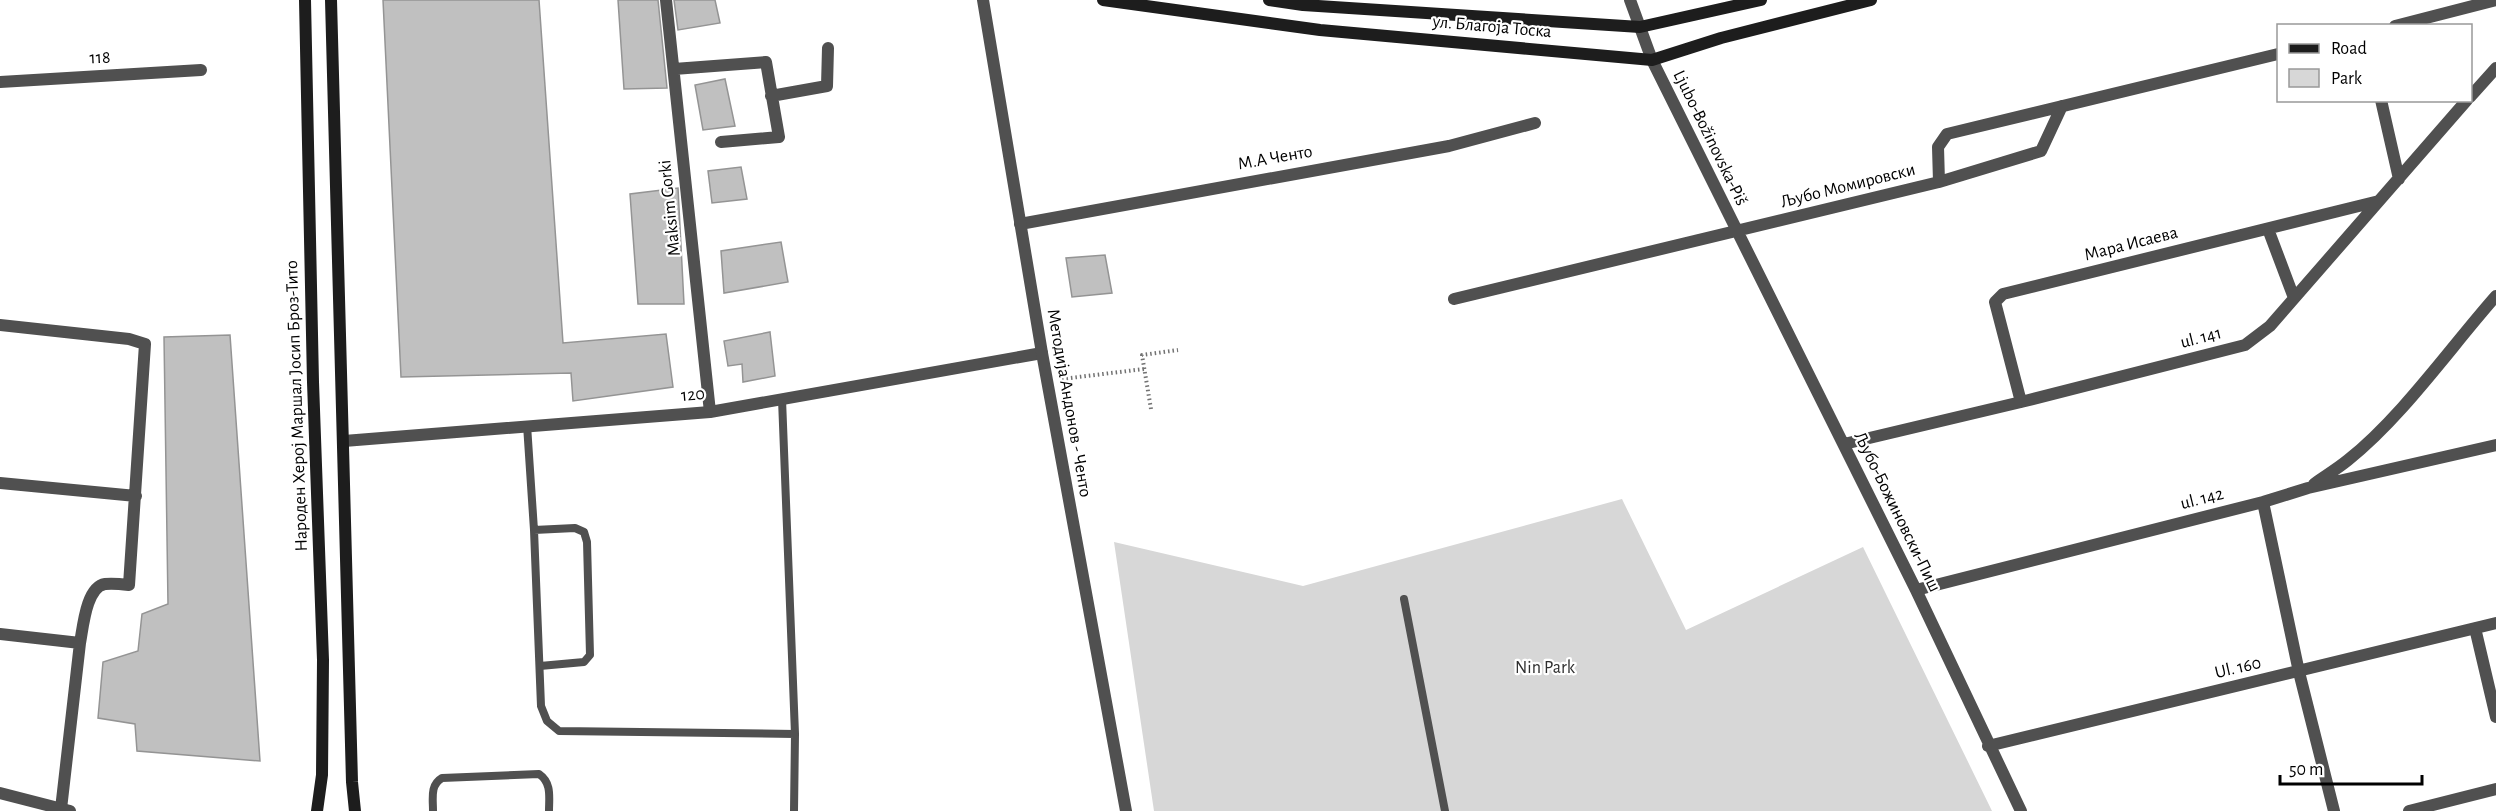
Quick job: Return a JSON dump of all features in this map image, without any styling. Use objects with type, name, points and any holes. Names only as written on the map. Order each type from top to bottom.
[{"type":"main road","name":"Народен Херој Маршал Јосип Броз-Тито","points":[[305,0],[313,382],[323,660],[322,775],[317,811]]},
{"type":"main road","points":[[331,0],[352,782],[355,811]]},
{"type":"main road","name":"ул. Благоја Тоска","points":[[1103,0],[1320,30],[1652,60],[1720,38],[1871,0]]},
{"type":"main road","points":[[1269,0],[1641,27],[1761,0]]},
{"type":"street","name":"Maksim Gorki","points":[[666,0],[710,412]]},
{"type":"street","name":"Методија Андонов - Ченто","points":[[983,0],[1042,353],[1126,811]]},
{"type":"street","name":"Ljubo-Božinovska-Piš","points":[[1630,0],[1652,60],[1736,231]]},
{"type":"street","points":[[2403,24],[2496,0]]},
{"type":"street","points":[[771,96],[827,86],[828,48]]},
{"type":"street","name":"Љубо Момировски","points":[[1454,299],[1939,182],[1938,147],[1947,134],[2277,54]]},
{"type":"street","points":[[674,69],[766,62],[779,137],[722,142]]},
{"type":"street","points":[[2472,95],[2496,68]]},
{"type":"street","name":"118","points":[[0,82],[201,70]]},
{"type":"street","points":[[2381,102],[2399,179]]},
{"type":"street","name":"ul. 141","points":[[1844,444],[2245,345],[2270,326],[2466,102]]},
{"type":"street","points":[[1939,182],[2041,151],[2062,106]]},
{"type":"street","name":"М.А Ченто","points":[[1020,224],[1449,146],[1535,123]]},
{"type":"street","name":"Мара Исаева","points":[[2021,402],[1995,302],[1998,296],[2379,201]]},
{"type":"street","points":[[2268,229],[2294,298]]},
{"type":"street","name":"Љубо-Божиновски-Пиш","points":[[1736,231],[1916,590],[2021,811]]},
{"type":"street","points":[[2308,488],[2349,459],[2375,434],[2496,296]]},
{"type":"street","points":[[0,325],[129,339],[145,344],[129,585],[105,584],[99,586],[91,594],[80,643],[65,810],[0,793]]},
{"type":"street","name":"120","points":[[344,441],[710,412],[1042,353]]},
{"type":"street","name":"ul. 142","points":[[1916,590],[2264,502],[2308,488],[2496,445]]},
{"type":"street","points":[[0,483],[136,496]]},
{"type":"street","points":[[2264,502],[2299,672],[2334,811]]},
{"type":"street","name":"Ul. 160","points":[[1989,747],[2496,623]]},
{"type":"street","points":[[2475,628],[2496,717]]},
{"type":"street","points":[[0,634],[80,643]]},
{"type":"street","points":[[2409,811],[2496,789]]},
{"type":"lane","points":[[782,399],[795,734],[794,811]]},
{"type":"lane","points":[[527,425],[541,706],[547,721],[558,731],[795,734]]},
{"type":"lane","points":[[534,530],[575,528],[584,532],[586,542],[590,655],[584,662],[540,666]]},
{"type":"lane","points":[[1404,599],[1445,811]]},
{"type":"lane","points":[[433,811],[433,789],[436,782],[442,778],[539,774],[549,785],[549,811]]},
{"type":"path","points":[[1151,409],[1142,355],[1178,350]]},
{"type":"path","points":[[1067,379],[1144,369]]},
{"type":"green space","name":"Nin Park","points":[[1622,499],[1686,630],[1863,547],[1992,811],[1154,811],[1114,542],[1303,586]]},
{"type":"building","points":[[383,0],[539,0],[563,343],[666,334],[673,387],[573,401],[571,373],[401,377]]},
{"type":"building","points":[[618,0],[658,0],[667,88],[624,89]]},
{"type":"building","points":[[674,0],[715,0],[720,23],[678,30]]},
{"type":"building","points":[[725,79],[735,126],[703,130],[695,85]]},
{"type":"building","points":[[741,167],[747,199],[712,203],[708,171]]},
{"type":"building","points":[[678,188],[684,304],[638,304],[630,194]]},
{"type":"building","points":[[781,242],[788,282],[724,293],[721,251]]},
{"type":"building","points":[[1105,255],[1112,293],[1072,297],[1066,258]]},
{"type":"building","points":[[770,332],[775,376],[743,382],[742,364],[728,366],[724,341]]},
{"type":"building","points":[[230,335],[260,761],[137,751],[135,724],[98,718],[103,662],[138,651],[142,614],[168,604],[164,337]]}]
